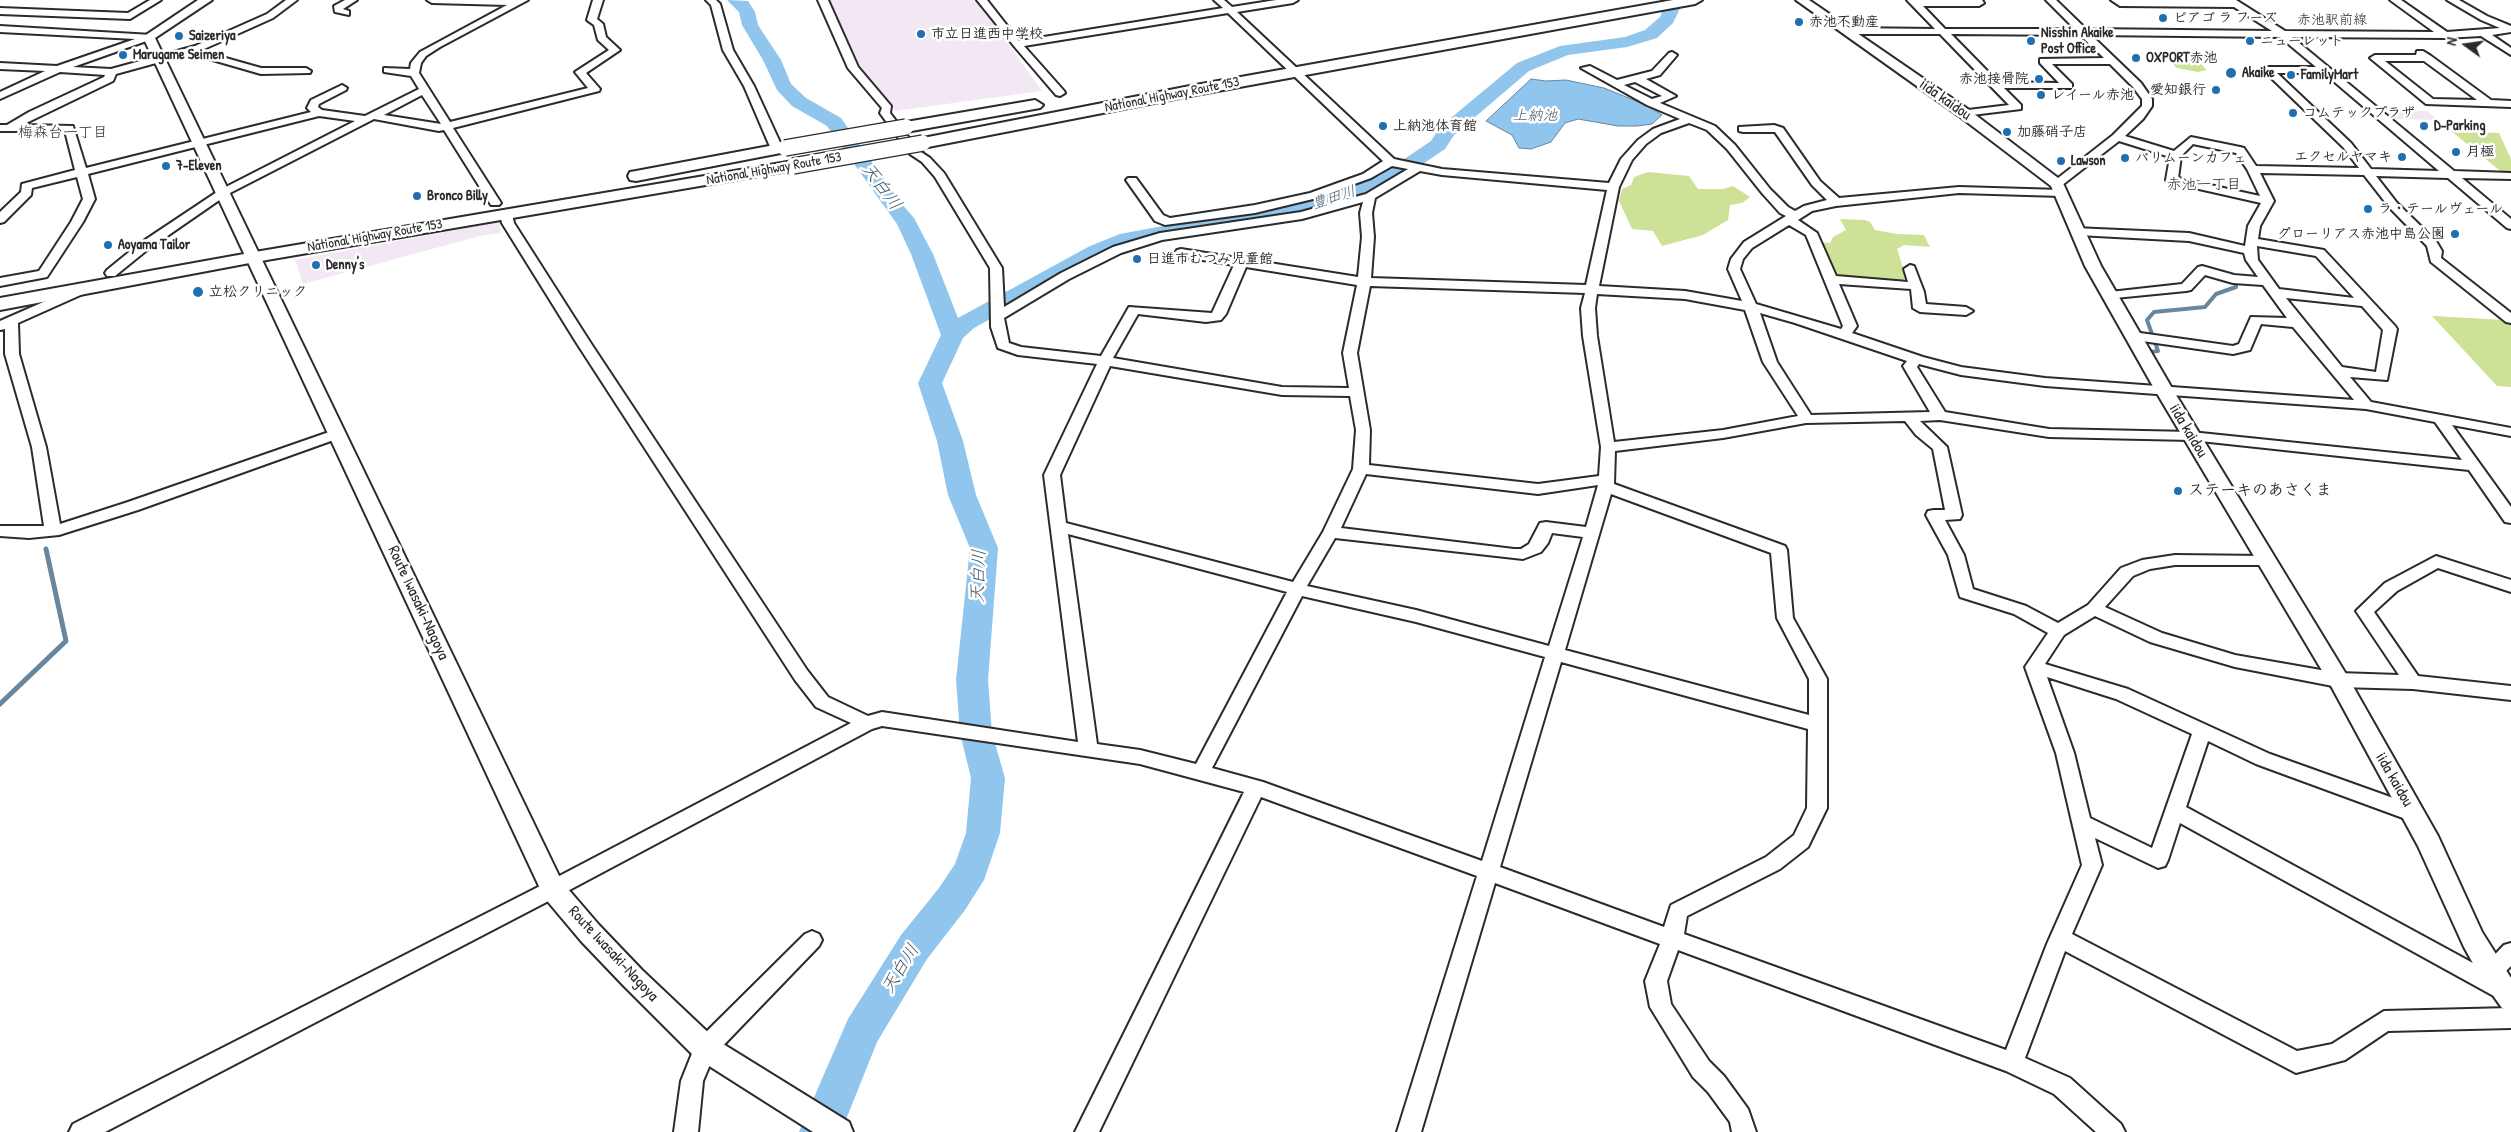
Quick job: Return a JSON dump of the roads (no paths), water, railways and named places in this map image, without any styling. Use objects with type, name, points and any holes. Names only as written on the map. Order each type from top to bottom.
[{"type":"highway","name":"National Highway Route 153","points":[[1090,96],[1283,62],[1640,5],[1695,0]]},
{"type":"highway","name":"National Highway Route 153","points":[[0,292],[501,208],[793,166],[923,143],[1640,5]]},
{"type":"highway","name":"National Highway Route 153","points":[[501,208],[781,148],[906,127],[1066,96]]},
{"type":"highway","name":"National Highway Route 153","points":[[0,304],[80,290],[253,251]]},
{"type":"main road","points":[[149,37],[206,0]]},
{"type":"main road","name":"iida kaidou","points":[[1802,0],[1964,114],[2059,188],[2093,266],[2191,436],[2338,680],[2430,843],[2473,939],[2491,972],[2507,995]]},
{"type":"main road","name":"Route Iwasaki-Nagoya","points":[[149,37],[198,142],[253,251],[553,889],[590,933],[633,978],[705,1048],[839,1132]]},
{"type":"street","points":[[0,11],[130,16],[156,0]]},
{"type":"street","points":[[0,66],[111,72],[198,48],[270,16],[292,0]]},
{"type":"street","points":[[346,13],[337,8],[352,0]]},
{"type":"street","points":[[432,0],[521,1]]},
{"type":"street","points":[[0,219],[27,193],[26,186],[318,113],[368,118],[429,128],[447,126],[595,89],[580,72],[615,50],[601,38],[598,24],[592,20],[598,0]]},
{"type":"street","points":[[711,0],[715,4],[728,50],[781,148]]},
{"type":"street","points":[[823,0],[854,68],[887,108],[885,113],[914,152],[926,160],[940,175],[958,208],[996,268],[998,310],[1004,345],[1018,351],[1105,361],[1282,391],[1358,392]]},
{"type":"street","points":[[982,0],[1016,44],[1066,96]]},
{"type":"street","points":[[1219,0],[1283,62],[1405,166]]},
{"type":"street","points":[[1016,44],[1293,0]]},
{"type":"street","points":[[1914,2],[1979,2],[1977,0]]},
{"type":"street","points":[[1806,419],[1801,408],[1770,362],[1751,307],[1734,270],[1737,259],[1748,245],[1808,208],[1836,202],[1959,190],[2059,188],[2139,118],[2147,106],[2147,99],[2138,84],[2050,0]]},
{"type":"street","points":[[2116,0],[2120,3],[2233,2],[2282,33],[2511,225]]},
{"type":"street","points":[[2395,0],[2445,35]]},
{"type":"street","points":[[2452,0],[2484,18],[2511,29]]},
{"type":"street","points":[[521,1],[437,45],[424,54],[416,63],[414,73],[501,208],[508,223],[583,342],[800,675],[822,702],[867,723]]},
{"type":"street","points":[[1914,2],[2017,106],[1964,114]]},
{"type":"street","points":[[0,29],[149,37]]},
{"type":"street","name":"赤池駅前線","points":[[1847,31],[2487,36],[2511,29]]},
{"type":"street","points":[[2395,34],[2488,104]]},
{"type":"street","points":[[2487,36],[2511,38]]},
{"type":"street","points":[[2487,36],[2511,52]]},
{"type":"street","points":[[0,96],[61,68],[149,37]]},
{"type":"street","points":[[198,48],[205,55],[261,71],[306,71]]},
{"type":"street","points":[[1615,84],[1656,73],[1672,55]]},
{"type":"street","points":[[2428,58],[2375,58],[2430,102],[2511,104]]},
{"type":"street","points":[[1995,85],[2068,86],[2044,61],[2113,61]]},
{"type":"street","points":[[398,64],[388,70],[414,73]]},
{"type":"street","points":[[1586,68],[1651,103],[1706,124],[1717,132],[1766,191],[1810,233],[1832,280],[1850,326],[1844,335]]},
{"type":"street","points":[[2327,70],[2268,70],[2347,145],[2393,205],[2432,244],[2436,251],[2435,259],[2511,319]]},
{"type":"street","points":[[4,128],[110,79],[111,72]]},
{"type":"street","points":[[1636,78],[1671,96],[1651,103]]},
{"type":"street","points":[[318,113],[312,108],[314,102],[342,88]]},
{"type":"street","points":[[111,273],[143,247],[224,192],[424,90]]},
{"type":"street","points":[[1409,1132],[1606,484],[1608,447],[1590,336],[1588,308],[1613,187],[1627,159],[1642,142],[1658,131],[1689,119]]},
{"type":"street","points":[[0,282],[43,274],[77,222],[89,199],[69,128],[4,128]]},
{"type":"street","points":[[1743,129],[1774,128],[1779,130],[1816,182],[1836,202]]},
{"type":"street","points":[[2117,137],[2176,155]]},
{"type":"street","points":[[2191,140],[2225,145],[2240,150],[2254,169],[2268,200],[2172,180],[2176,155],[2191,140]]},
{"type":"street","points":[[998,310],[1098,258],[1140,242],[1177,234],[1302,215],[1370,196],[1405,166]]},
{"type":"street","points":[[1132,180],[1159,218],[1169,222],[1255,209],[1313,196],[1367,176],[1405,166],[1613,187]]},
{"type":"street","points":[[2254,169],[2511,176]]},
{"type":"street","points":[[1202,772],[1297,589],[1331,532],[1361,469],[1363,430],[1350,353],[1364,282],[1368,237],[1366,212],[1370,196]]},
{"type":"street","points":[[2268,200],[2254,226],[2251,246],[2252,260],[2265,281],[2277,293],[2297,323],[2366,405]]},
{"type":"street","points":[[2078,232],[2189,237],[2320,254],[2390,329],[2382,377],[2338,371]]},
{"type":"street","points":[[1182,253],[1242,261],[1364,282],[1591,289],[1685,295],[1751,307],[1844,335],[1916,360],[1961,371],[2012,379],[2366,405],[2511,432]]},
{"type":"street","points":[[1078,749],[1088,739],[1052,475],[1105,361],[1134,310],[1206,318],[1216,317],[1242,261]]},
{"type":"street","points":[[1910,269],[1916,286],[1920,308],[1966,311]]},
{"type":"street","points":[[2110,296],[2186,286],[2202,270],[2232,279],[2265,281]]},
{"type":"street","points":[[1832,280],[1916,286]]},
{"type":"street","points":[[53,531],[39,447],[12,354],[6,323],[80,290]]},
{"type":"street","points":[[2277,293],[2366,303]]},
{"type":"street","points":[[2494,304],[2511,304]]},
{"type":"street","points":[[2133,336],[2233,350],[2245,347],[2256,320],[2297,323]]},
{"type":"street","points":[[1916,360],[1910,366],[1940,416]]},
{"type":"street","points":[[1608,447],[1723,434],[1806,419],[1940,416],[2049,432],[2191,436],[2475,466]]},
{"type":"street","points":[[1909,417],[1921,432],[1940,448],[1954,515],[1934,515],[1956,555],[1966,593],[1990,598],[2020,610],[2058,632]]},
{"type":"street","points":[[2440,419],[2511,518]]},
{"type":"street","points":[[0,531],[29,533],[53,531],[133,506],[338,434]]},
{"type":"street","points":[[1361,469],[1538,489],[1561,487],[1593,480],[1779,550],[1785,618],[1818,679],[1817,724],[1819,763],[1817,808],[1801,841],[1773,863],[1678,911],[1672,939],[1656,980],[1661,1007],[1701,1069],[1716,1084],[1740,1117],[1744,1132]]},
{"type":"street","points":[[1060,526],[1297,589],[1416,616],[1817,724]]},
{"type":"street","points":[[1331,532],[1514,554],[1523,554],[1540,543],[1546,527],[1590,533]]},
{"type":"street","points":[[2034,668],[2058,632],[2094,609],[2127,572],[2148,564],[2175,560],[2266,561]]},
{"type":"street","points":[[2413,682],[2364,611],[2391,587],[2436,562],[2511,586]]},
{"type":"street","points":[[2094,609],[2156,638],[2235,661],[2338,680],[2413,682],[2511,693]]},
{"type":"street","points":[[2034,668],[2122,694],[2263,759],[2414,814]]},
{"type":"street","points":[[2012,1063],[2060,938],[2092,865],[2066,752],[2034,668]]},
{"type":"street","points":[[81,1132],[553,889],[867,723],[882,719],[1140,757],[1256,787],[2012,1063],[2062,1086],[2113,1132]]},
{"type":"street","points":[[2081,822],[2158,860],[2202,731]]},
{"type":"street","points":[[1086,1132],[1256,787]]},
{"type":"street","points":[[2175,811],[2507,995]]},
{"type":"street","points":[[2060,938],[2296,1062],[2337,1053],[2384,1021],[2511,1018]]},
{"type":"street","points":[[686,1132],[692,1081],[705,1048],[812,940]]},
{"type":"street","points":[[2491,972],[2511,952]]},
{"type":"water","name":"上納池","points":[[1531,79],[1546,81],[1566,80],[1604,88],[1646,105],[1662,115],[1652,124],[1637,126],[1618,126],[1578,119],[1565,123],[1551,142],[1531,149],[1519,148],[1512,135],[1486,121]]},
{"type":"waterway","name":"天白川","points":[[735,0],[742,4],[747,12],[750,25],[772,60],[783,86],[799,102],[834,122],[893,206],[907,222],[922,254],[953,335]]},
{"type":"waterway","name":"豊田川","points":[[953,335],[966,323],[1029,288],[1098,251],[1128,239],[1272,216],[1338,199],[1386,180],[1401,172],[1438,145],[1447,131],[1523,67],[1544,57],[1566,50],[1627,42],[1651,34],[1667,19],[1676,0]]},
{"type":"waterway","points":[[2149,352],[2158,351],[2147,320],[2154,312],[2205,307],[2216,294],[2236,287],[2236,282]]},
{"type":"waterway","name":"天白川","points":[[820,1132],[862,1032],[914,947],[952,899],[971,869],[983,833],[988,778],[976,733],[972,680],[984,548],[962,495],[950,441],[930,383],[953,335]]},
{"type":"waterway","points":[[0,704],[66,641],[46,549]]},
{"type":"place","name":"ピアゴ ラ フーズ","points":[[2163,18]]},
{"type":"place","name":"赤池不動産","points":[[1799,22]]},
{"type":"place","name":"市立日進西中学校","points":[[921,34]]},
{"type":"place","name":"Saizeriya","points":[[179,36]]},
{"type":"place","name":"Nisshin Akaike Post Office","points":[[2031,41]]},
{"type":"place","name":"ニューレット","points":[[2250,41]]},
{"type":"place","name":"Marugame Seimen","points":[[123,55]]},
{"type":"place","name":"OXPORT赤池","points":[[2136,58]]},
{"type":"place","name":"Akaike","points":[[2231,73]]},
{"type":"place","name":"FamilyMart","points":[[2291,75]]},
{"type":"place","name":"赤池接骨院","points":[[2039,79]]},
{"type":"place","name":"愛知銀行","points":[[2216,90]]},
{"type":"place","name":"レイール赤池","points":[[2041,95]]},
{"type":"place","name":"コムテックプラザ","points":[[2293,113]]},
{"type":"place","name":"上納池体育館","points":[[1383,126]]},
{"type":"place","name":"D-Parking","points":[[2424,126]]},
{"type":"place","name":"加藤硝子店","points":[[2007,132]]},
{"type":"place","name":"月極","points":[[2456,152]]},
{"type":"place","name":"エクセルヤマキ","points":[[2402,157]]},
{"type":"place","name":"バリムーンカフェ","points":[[2125,158]]},
{"type":"place","name":"Lawson","points":[[2061,161]]},
{"type":"place","name":"7-Eleven","points":[[166,166]]},
{"type":"place","name":"Bronco Billy","points":[[417,196]]},
{"type":"place","name":"ラ・テールヴェール","points":[[2368,209]]},
{"type":"place","name":"グローリアス赤池中島公園","points":[[2455,234]]},
{"type":"place","name":"Aoyama Tailor","points":[[108,245]]},
{"type":"place","name":"日進市むつみ児童館","points":[[1137,259]]},
{"type":"place","name":"Denny's","points":[[316,265]]},
{"type":"place","name":"立松クリニック","points":[[198,292]]},
{"type":"place","name":"ステーキのあさくま","points":[[2178,491]]},
{"type":"district","name":"梅森台一丁目","points":[[63,133]]},
{"type":"district","name":"赤池一丁目","points":[[2204,185]]}]
